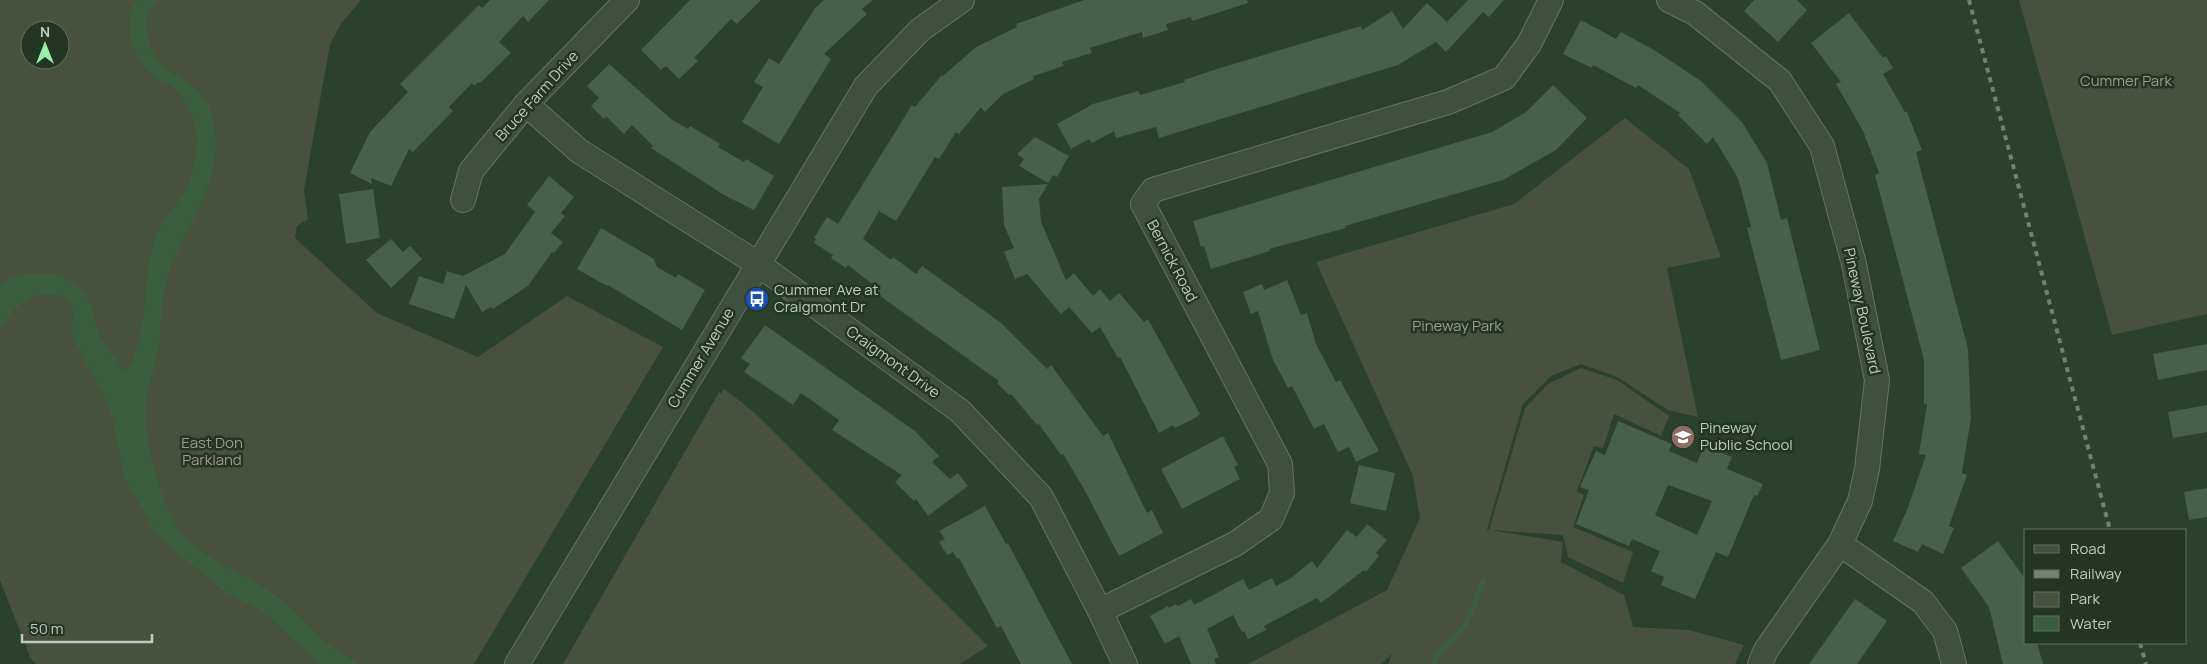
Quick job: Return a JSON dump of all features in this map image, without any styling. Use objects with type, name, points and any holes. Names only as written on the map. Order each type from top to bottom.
[{"type":"street","name":"Bruce Farm Drive","points":[[463,200],[471,171],[526,104],[626,0]]},
{"type":"street","name":"Cummer Avenue","points":[[517,664],[866,86],[920,30],[962,0]]},
{"type":"street","name":"Bernick Road","points":[[1100,611],[1236,544],[1270,519],[1282,493],[1280,464],[1143,204],[1153,190],[1448,102],[1504,78],[1529,44],[1551,0]]},
{"type":"street","name":"Pineway Boulevard","points":[[1669,0],[1698,7],[1780,81],[1822,146],[1854,264],[1877,380],[1867,469],[1860,501],[1840,544],[1766,650],[1760,664]]},
{"type":"street","name":"Craigmont Drive","points":[[526,104],[579,151],[758,264],[960,411],[1041,497],[1125,664]]},
{"type":"street","points":[[1840,544],[1923,602],[1945,631],[1954,664]]},
{"type":"green space","name":"East Don Parkland","points":[[0,0],[361,0],[341,24],[330,44],[304,190],[308,219],[297,226],[295,238],[377,313],[478,357],[567,296],[663,347],[474,664],[36,664],[30,657],[0,580]]},
{"type":"green space","name":"Cummer Park","points":[[2019,0],[2207,0],[2207,314],[2112,335]]},
{"type":"green space","name":"Pineway Park","points":[[1625,118],[1689,169],[1721,257],[1667,268],[1698,417],[1668,410],[1617,377],[1581,364],[1551,376],[1523,404],[1487,530],[1489,530],[1525,408],[1548,384],[1581,368],[1617,380],[1669,416],[1661,436],[1614,414],[1603,448],[1594,446],[1577,491],[1584,495],[1573,527],[1633,552],[1623,583],[1568,557],[1563,535],[1490,530],[1563,542],[1561,562],[1624,595],[1633,627],[1689,630],[1744,645],[1735,664],[1388,664],[1392,654],[1381,664],[1248,664],[1387,590],[1420,518],[1413,476],[1316,262],[1514,204]]},
{"type":"green space","points":[[724,389],[754,412],[988,646],[960,664],[563,664],[719,392],[721,394]]},
{"type":"water","points":[[138,0],[158,0],[151,8],[146,23],[153,52],[160,64],[199,91],[210,110],[215,131],[213,169],[208,187],[176,253],[166,281],[158,350],[147,398],[147,435],[160,489],[174,521],[189,541],[210,557],[275,595],[322,639],[358,664],[320,664],[261,610],[222,590],[158,536],[124,477],[114,424],[108,404],[72,335],[73,312],[70,300],[48,294],[29,298],[14,310],[0,328],[0,284],[23,275],[46,274],[58,276],[69,280],[79,287],[87,297],[91,305],[96,327],[107,347],[125,372],[133,358],[139,342],[151,252],[161,225],[186,189],[194,163],[197,144],[195,124],[182,97],[172,87],[149,72],[138,57],[129,27],[132,8]]},
{"type":"building","points":[[490,0],[549,0],[528,22],[523,16],[499,42],[511,53],[480,83],[478,82],[474,86],[472,83],[449,107],[453,111],[413,152],[409,149],[391,186],[371,178],[372,184],[350,173],[370,132],[408,92],[400,84],[479,5],[482,8]]},
{"type":"building","points":[[690,0],[761,0],[737,24],[731,19],[694,58],[698,61],[679,79],[666,66],[661,70],[641,50]]},
{"type":"building","points":[[824,0],[873,0],[862,9],[867,14],[824,54],[831,59],[779,144],[742,122],[763,87],[754,82],[769,58],[779,64],[815,8]]},
{"type":"building","points":[[1084,0],[1247,0],[1248,3],[1192,21],[1191,17],[1166,24],[1168,30],[1143,38],[1142,32],[1090,48],[1092,53],[1062,62],[1064,66],[1033,76],[1034,79],[1003,94],[985,112],[981,107],[959,134],[956,132],[939,159],[935,157],[896,221],[879,211],[863,239],[891,260],[893,257],[916,274],[922,266],[1000,322],[1047,369],[1051,365],[1103,436],[1108,433],[1147,513],[1152,510],[1163,533],[1119,556],[1084,489],[1063,454],[1061,455],[1038,423],[1037,425],[1011,394],[1009,395],[997,383],[999,381],[887,301],[869,287],[872,284],[848,265],[846,268],[831,258],[833,255],[814,243],[816,239],[814,238],[827,217],[838,224],[912,105],[915,107],[942,75],[976,47],[1017,27],[1016,24]]},
{"type":"building","points":[[1468,0],[1504,0],[1489,17],[1483,12],[1446,52],[1436,42],[1398,65],[1159,138],[1156,127],[1116,138],[1114,131],[1092,143],[1089,139],[1071,149],[1057,124],[1093,104],[1138,91],[1140,95],[1185,82],[1184,80],[1220,68],[1361,26],[1362,30],[1392,11],[1403,29],[1427,3],[1447,22]]},
{"type":"building","points":[[1754,0],[1797,0],[1807,10],[1778,42],[1744,11]]},
{"type":"building","points":[[1849,13],[1883,58],[1886,56],[1893,68],[1883,74],[1905,112],[1907,112],[1922,150],[1916,152],[1968,349],[1971,418],[1962,473],[1967,475],[1949,526],[1954,528],[1943,554],[1922,544],[1918,552],[1893,541],[1907,510],[1926,455],[1919,454],[1927,404],[1924,404],[1924,360],[1875,175],[1879,173],[1863,131],[1836,84],[1841,82],[1811,43]]},
{"type":"building","points":[[1581,20],[1616,39],[1621,32],[1654,50],[1701,81],[1742,122],[1767,163],[1781,220],[1787,218],[1820,350],[1781,360],[1747,228],[1751,227],[1738,178],[1713,137],[1707,144],[1678,115],[1680,113],[1638,85],[1636,88],[1593,65],[1592,68],[1563,54]]},
{"type":"building","points":[[609,64],[671,119],[688,129],[690,126],[720,144],[718,147],[744,162],[746,159],[774,176],[754,210],[724,195],[651,148],[653,146],[632,125],[624,134],[606,116],[604,119],[591,106],[599,98],[587,86]]},
{"type":"building","points":[[1553,85],[1587,118],[1556,150],[1503,180],[1345,226],[1346,228],[1269,249],[1270,251],[1211,269],[1204,246],[1201,247],[1193,221],[1492,132],[1526,112]]},
{"type":"building","points":[[1035,137],[1069,156],[1057,177],[1053,175],[1048,183],[1019,166],[1024,159],[1017,154]]},
{"type":"building","points":[[549,176],[574,197],[561,213],[565,216],[551,233],[563,242],[554,253],[552,252],[528,286],[493,309],[491,307],[482,312],[466,285],[454,319],[409,304],[419,276],[443,284],[447,271],[463,276],[505,254],[535,212],[527,205]]},
{"type":"building","points":[[1048,184],[1039,199],[1041,222],[1066,280],[1074,273],[1093,296],[1100,289],[1110,301],[1119,293],[1144,322],[1148,319],[1200,414],[1195,418],[1175,428],[1173,425],[1159,433],[1120,357],[1118,358],[1100,327],[1092,333],[1069,307],[1061,314],[1027,274],[1015,279],[1004,252],[1014,248],[1004,225],[1002,187]]},
{"type":"building","points":[[373,189],[380,238],[346,244],[339,194]]},
{"type":"building","points":[[601,228],[654,259],[657,267],[676,278],[678,274],[705,290],[682,330],[608,285],[577,269]]},
{"type":"building","points":[[391,239],[403,252],[410,246],[422,259],[391,288],[366,260]]},
{"type":"building","points":[[1287,280],[1301,315],[1307,313],[1316,344],[1336,382],[1340,380],[1379,451],[1356,462],[1349,447],[1338,452],[1324,424],[1314,429],[1292,386],[1288,388],[1273,360],[1258,311],[1251,314],[1243,292],[1262,284],[1264,290]]},
{"type":"building","points":[[765,325],[915,431],[939,456],[932,462],[950,479],[958,473],[968,486],[928,516],[916,499],[914,501],[895,482],[902,475],[832,430],[839,420],[801,393],[793,405],[744,372],[750,364],[741,358]]},
{"type":"building","points":[[2207,344],[2207,370],[2158,380],[2153,354]]},
{"type":"building","points":[[2207,405],[2207,432],[2173,438],[2168,412]]},
{"type":"building","points":[[1618,421],[1672,444],[1669,451],[1697,463],[1704,446],[1732,457],[1727,469],[1763,484],[1757,496],[1754,495],[1728,557],[1716,552],[1695,599],[1661,585],[1664,577],[1651,571],[1660,551],[1632,539],[1629,546],[1576,524],[1589,490],[1580,487],[1596,451],[1605,455]],"holes":[[[1668,485],[1712,501],[1697,535],[1655,515]]]},
{"type":"building","points":[[1223,436],[1238,465],[1234,467],[1240,479],[1182,509],[1161,469]]},
{"type":"building","points":[[1359,465],[1395,473],[1386,511],[1350,503]]},
{"type":"building","points":[[2207,488],[2207,517],[2189,520],[2184,492]]},
{"type":"building","points":[[985,506],[1006,544],[1008,543],[1072,664],[1021,664],[1001,626],[997,628],[959,558],[957,559],[953,552],[947,555],[939,542],[945,539],[939,531]]},
{"type":"building","points":[[1367,524],[1387,540],[1376,553],[1379,556],[1366,572],[1364,570],[1321,603],[1317,598],[1264,626],[1266,630],[1248,639],[1233,615],[1207,629],[1219,657],[1214,659],[1216,664],[1191,664],[1179,636],[1165,644],[1150,616],[1168,606],[1169,608],[1176,604],[1178,606],[1191,599],[1194,605],[1243,579],[1249,590],[1272,578],[1276,586],[1291,578],[1312,561],[1317,568],[1347,530],[1357,537]]},
{"type":"building","points":[[1998,541],[2024,577],[2024,644],[2037,644],[2043,664],[2003,664],[1989,607],[1961,568]]},
{"type":"building","points":[[1855,599],[1887,621],[1857,664],[1809,664]]},
{"type":"waterway","points":[[1433,664],[1440,652],[1460,632],[1472,611],[1483,581]]},
{"type":"railway","points":[[1969,0],[2110,529]]},
{"type":"railway","points":[[2140,644],[2146,664]]},
{"type":"place","name":"Cummer Ave at Craigmont Dr","points":[[757,299]]},
{"type":"place","name":"Pineway Public School","points":[[1683,437]]}]
